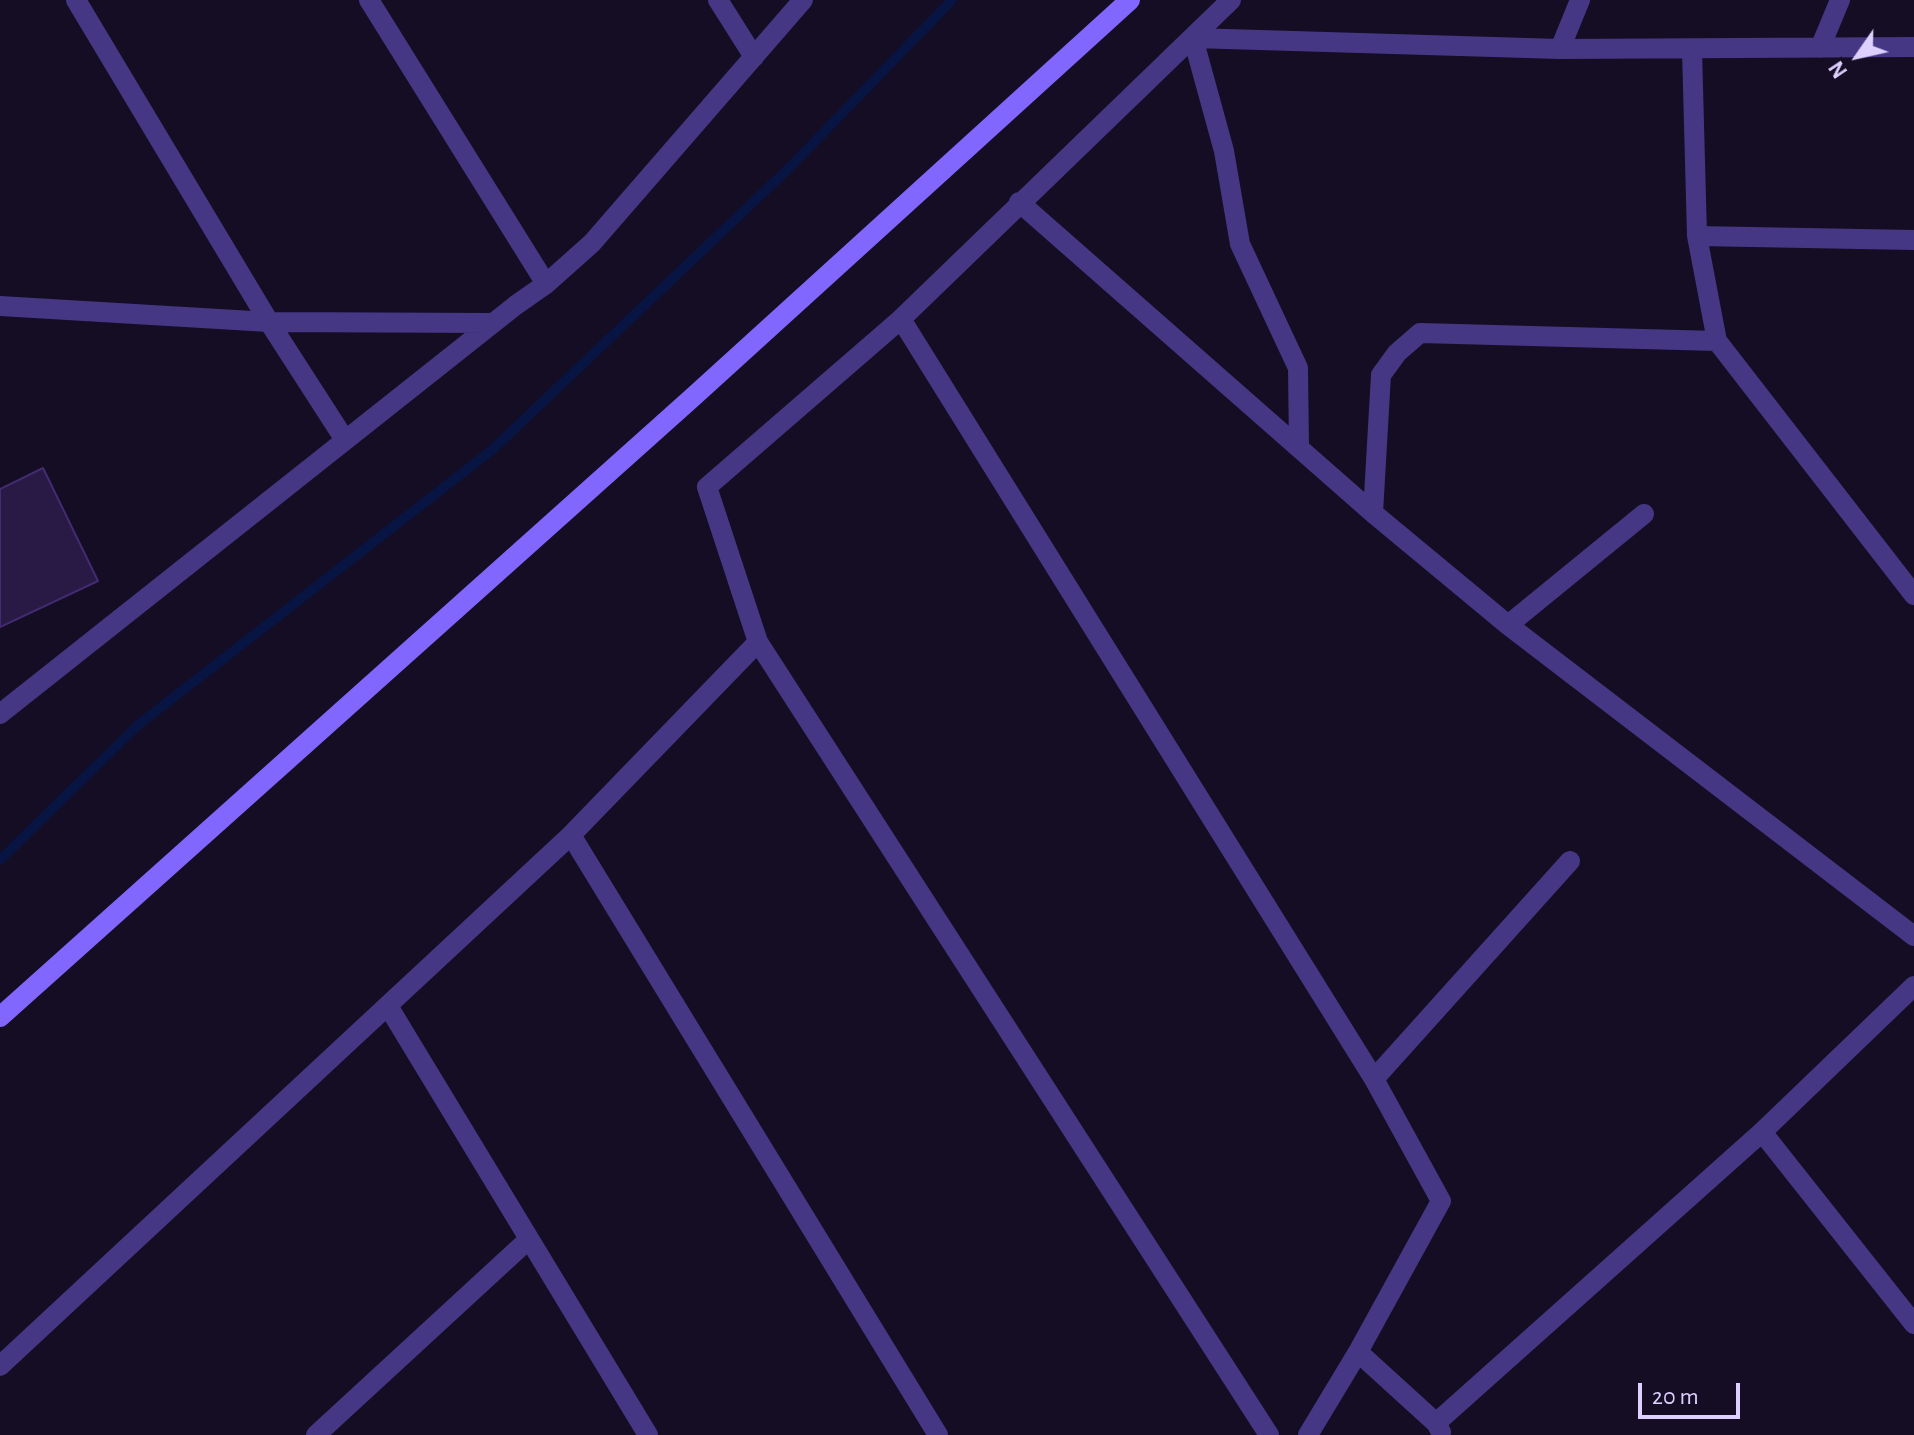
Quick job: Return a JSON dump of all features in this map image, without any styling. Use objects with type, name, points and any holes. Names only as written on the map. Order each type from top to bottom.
[{"type":"main road","points":[[0,1017],[693,397],[1130,0]]},
{"type":"street","points":[[76,0],[269,322],[345,440]]},
{"type":"street","points":[[369,0],[546,284]]},
{"type":"street","points":[[718,0],[754,57]]},
{"type":"street","points":[[0,714],[492,323],[546,284],[592,243],[803,0]]},
{"type":"street","points":[[1231,0],[901,319],[707,487],[758,642],[1269,1435]]},
{"type":"street","points":[[1560,49],[1580,0]]},
{"type":"street","points":[[1820,48],[1840,0]]},
{"type":"street","points":[[1193,38],[1560,49],[1914,47]]},
{"type":"street","points":[[1193,38],[1224,151],[1240,244],[1298,368],[1299,448]]},
{"type":"street","points":[[1692,50],[1697,236],[1717,341],[1914,595]]},
{"type":"street","points":[[1019,202],[1373,513],[1508,625],[1914,936]]},
{"type":"street","points":[[1697,236],[1914,240]]},
{"type":"street","points":[[0,306],[269,322],[492,323]]},
{"type":"street","points":[[901,319],[1374,1079],[1441,1201],[1358,1352],[1308,1435]]},
{"type":"street","points":[[1373,513],[1381,375],[1397,353],[1420,333],[1717,341]]},
{"type":"street","points":[[1508,625],[1644,514]]},
{"type":"street","points":[[0,1366],[571,835],[758,642]]},
{"type":"street","points":[[571,835],[938,1435]]},
{"type":"street","points":[[1374,1079],[1570,861]]},
{"type":"street","points":[[1358,1352],[1440,1429],[1762,1132],[1914,986]]},
{"type":"street","points":[[388,1006],[648,1435]]},
{"type":"street","points":[[1762,1132],[1914,1324]]},
{"type":"street","points":[[326,1432],[529,1239]]},
{"type":"building","points":[[43,468],[98,581],[0,627],[0,489]]},
{"type":"waterway","points":[[0,860],[138,725],[492,450],[788,169],[952,0]]}]
